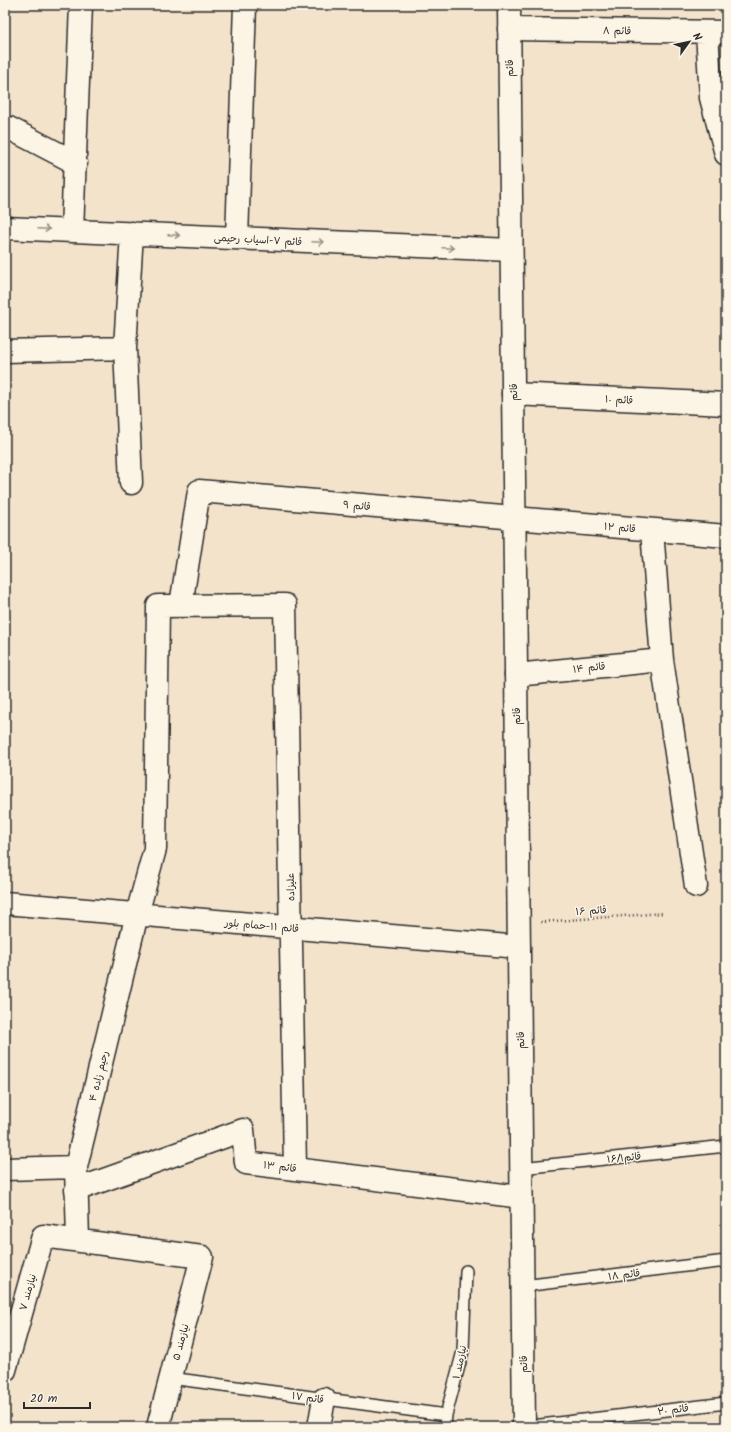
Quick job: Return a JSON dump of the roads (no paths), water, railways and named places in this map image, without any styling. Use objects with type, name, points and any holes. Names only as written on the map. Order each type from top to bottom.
[{"type":"street","points":[[72,231],[76,163],[81,5]]},
{"type":"street","points":[[237,238],[245,5]]},
{"type":"street","name":"قائم","points":[[509,5],[524,1427]]},
{"type":"street","name":"قائم ۸","points":[[509,29],[716,32]]},
{"type":"street","points":[[716,32],[711,98],[726,154]]},
{"type":"street","points":[[5,129],[9,128],[76,163]]},
{"type":"street","name":"قائم ۷-اسیاب رحیمی","points":[[5,228],[511,250]]},
{"type":"street","points":[[131,483],[125,348],[132,233]]},
{"type":"street","points":[[5,351],[125,348]]},
{"type":"street","name":"قائم ۱۰","points":[[513,394],[726,404]]},
{"type":"street","name":"قائم ۹","points":[[181,606],[199,491],[514,519]]},
{"type":"street","name":"قائم ۱۲","points":[[514,519],[726,536]]},
{"type":"street","points":[[652,530],[662,660],[696,886]]},
{"type":"street","name":"علیزاده","points":[[181,606],[285,605],[295,1168]]},
{"type":"street","name":"رحیم زاده ۴","points":[[78,1240],[76,1166],[137,914],[155,849],[158,606],[181,606]]},
{"type":"street","name":"قائم ۱۴","points":[[516,675],[662,660]]},
{"type":"street","name":"قائم ۱۱-حمام بلور","points":[[5,903],[519,947]]},
{"type":"street","name":"قائم ۱۳","points":[[76,1190],[242,1130],[246,1162],[521,1197]]},
{"type":"street","points":[[5,1169],[76,1166]]},
{"type":"street","name":"نیازمند ۷","points":[[5,1370],[43,1236],[78,1240]]},
{"type":"street","name":"نیازمند ۵","points":[[78,1240],[202,1257],[158,1427]]},
{"type":"street","points":[[319,1427],[324,1399]]},
{"type":"lane","name":"قائم۱۶/۱","points":[[521,1168],[726,1146]]},
{"type":"lane","name":"قائم ۱۸","points":[[522,1286],[726,1261]]},
{"type":"lane","name":"نیازمند ۱","points":[[445,1427],[446,1415],[463,1351],[466,1271]]},
{"type":"lane","name":"قائم ۱۷","points":[[170,1378],[446,1415]]},
{"type":"lane","name":"قائم ۲۰","points":[[524,1427],[726,1403]]}]
